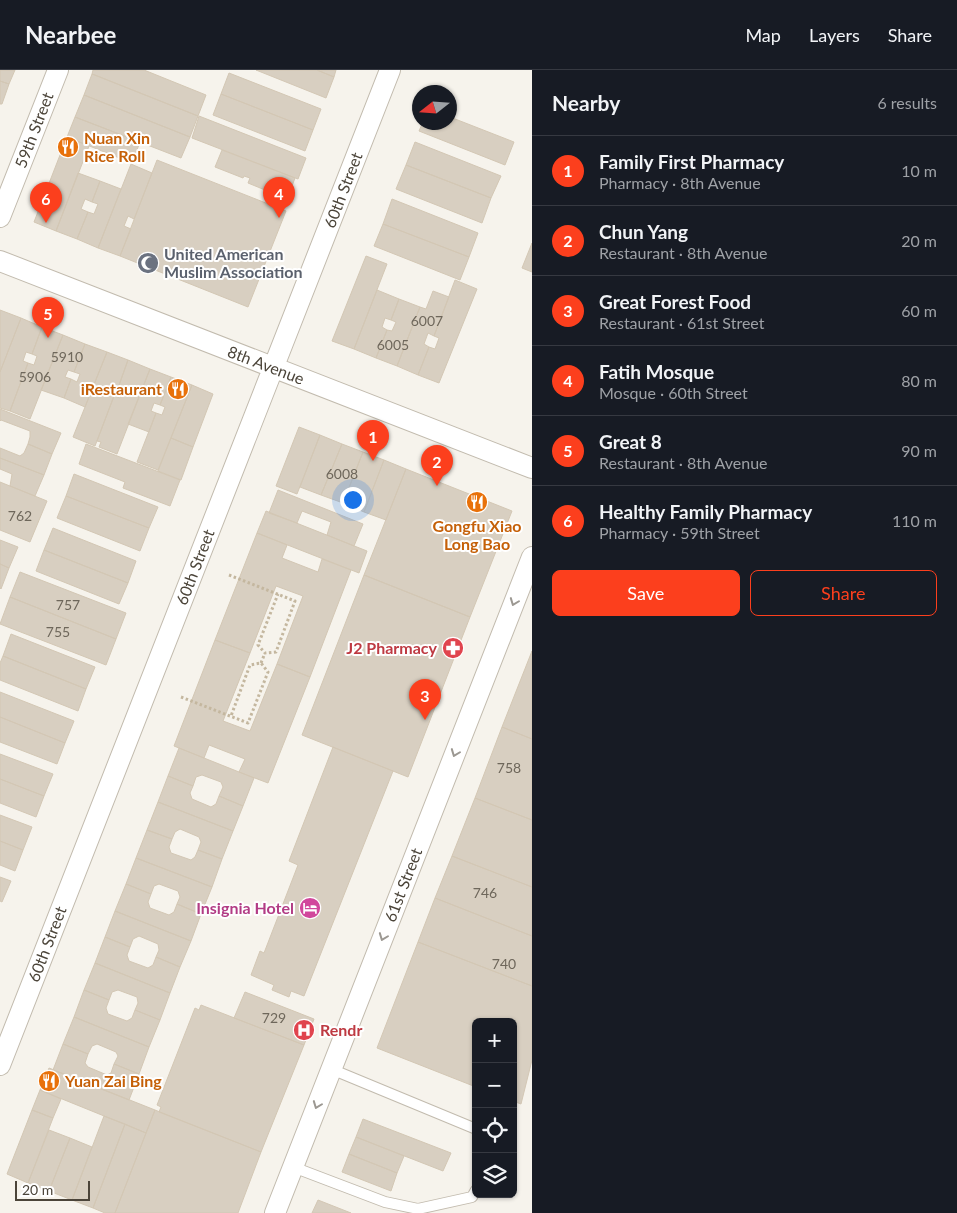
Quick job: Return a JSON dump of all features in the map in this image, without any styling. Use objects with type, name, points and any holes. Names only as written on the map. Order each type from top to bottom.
[{"type":"street","name":"59th Street","points":[[0,217],[58,70]]},
{"type":"street","name":"60th Street","points":[[0,1065],[390,70]]},
{"type":"street","name":"8th Avenue","points":[[0,261],[532,468]]},
{"type":"street","name":"61st Street","points":[[274,1213],[532,557]]},
{"type":"lane","points":[[331,1069],[472,1127]]},
{"type":"lane","points":[[293,1167],[385,1202],[418,1209],[472,1197]]},
{"type":"path","points":[[229,575],[296,601],[276,652],[265,654]]},
{"type":"path","points":[[265,654],[258,645],[278,594]]},
{"type":"path","points":[[261,663],[265,654]]},
{"type":"path","points":[[230,716],[250,665],[261,663]]},
{"type":"path","points":[[181,697],[248,723],[268,672],[261,663]]},
{"type":"building","points":[[0,70],[15,70],[9,84],[0,81]]},
{"type":"building","points":[[93,70],[144,70],[206,95],[198,116],[92,74]]},
{"type":"building","points":[[256,70],[317,70],[334,77],[326,98]]},
{"type":"building","points":[[317,70],[336,70],[334,77]]},
{"type":"building","points":[[229,73],[321,109],[313,130],[221,94]]},
{"type":"building","points":[[92,74],[198,116],[190,137],[84,95]]},
{"type":"building","points":[[0,81],[9,84],[2,104],[0,104]]},
{"type":"building","points":[[221,94],[313,130],[305,151],[213,115]]},
{"type":"building","points":[[84,95],[190,137],[181,158],[75,117]]},
{"type":"building","points":[[199,116],[306,158],[298,179],[192,138]]},
{"type":"building","points":[[75,117],[140,142],[132,163],[67,137]]},
{"type":"building","points":[[457,120],[514,142],[505,165],[419,131],[457,130]]},
{"type":"building","points":[[67,137],[89,146],[56,231],[34,222]]},
{"type":"building","points":[[415,142],[501,176],[491,198],[406,165]]},
{"type":"building","points":[[222,150],[295,178],[287,199],[248,183],[250,178],[244,176],[243,178],[215,167]]},
{"type":"building","points":[[157,160],[286,211],[248,307],[120,256]]},
{"type":"building","points":[[131,164],[152,173],[134,219],[128,216],[124,226],[131,229],[120,256],[98,248]]},
{"type":"building","points":[[406,165],[491,198],[482,223],[396,189]]},
{"type":"building","points":[[78,173],[100,181],[92,202],[85,199],[81,209],[88,212],[77,239],[56,231]]},
{"type":"building","points":[[100,181],[121,189],[98,248],[77,239],[88,212],[94,214],[98,204],[92,202]]},
{"type":"building","points":[[392,199],[478,233],[469,257],[383,224]]},
{"type":"building","points":[[383,224],[469,257],[460,280],[374,246]]},
{"type":"building","points":[[532,243],[532,272],[522,268]]},
{"type":"building","points":[[366,256],[387,264],[354,349],[332,341]]},
{"type":"building","points":[[455,280],[477,289],[439,383],[418,375],[429,347],[435,349],[439,338],[434,336]]},
{"type":"building","points":[[377,290],[399,299],[391,320],[385,318],[382,327],[387,330],[376,358],[354,349]]},
{"type":"building","points":[[433,291],[449,297],[434,336],[428,333],[424,344],[429,347],[418,375],[397,366],[420,307],[426,309]]},
{"type":"building","points":[[399,299],[420,307],[397,366],[376,358],[387,330],[392,331],[396,322],[391,320]]},
{"type":"building","points":[[0,310],[21,318],[0,372]]},
{"type":"building","points":[[21,318],[42,327],[32,354],[26,352],[23,361],[28,363],[10,411],[0,408],[0,372]]},
{"type":"building","points":[[42,327],[63,335],[30,419],[10,411],[28,363],[34,365],[37,356],[32,354]]},
{"type":"building","points":[[63,335],[85,344],[74,372],[68,370],[65,377],[71,379],[64,398],[41,390]]},
{"type":"building","points":[[85,344],[107,352],[85,407],[64,398],[71,379],[77,382],[80,374],[74,372]]},
{"type":"building","points":[[107,352],[128,360],[118,388],[112,386],[109,394],[114,396],[95,446],[73,437]]},
{"type":"building","points":[[128,360],[150,369],[117,454],[99,447],[101,442],[97,441],[114,396],[120,398],[123,390],[118,388]]},
{"type":"building","points":[[150,369],[171,377],[160,405],[154,403],[151,411],[156,413],[149,432],[128,424]]},
{"type":"building","points":[[171,377],[192,385],[158,470],[137,462],[156,413],[162,415],[165,407],[160,405]]},
{"type":"building","points":[[192,385],[213,394],[193,447],[171,438]]},
{"type":"building","points":[[0,409],[61,433],[52,454],[28,444],[30,431],[0,421]]},
{"type":"building","points":[[299,427],[320,435],[297,494],[276,486]]},
{"type":"building","points":[[320,435],[342,444],[321,495],[300,487]]},
{"type":"building","points":[[171,438],[193,447],[181,480],[158,471]]},
{"type":"building","points":[[28,444],[52,454],[44,475],[0,458],[0,448],[20,456],[24,453]]},
{"type":"building","points":[[86,444],[180,480],[170,506],[123,488],[125,482],[79,464]]},
{"type":"building","points":[[342,444],[363,452],[343,503],[321,495]]},
{"type":"building","points":[[363,452],[384,460],[364,512],[343,503]]},
{"type":"building","points":[[0,458],[44,475],[35,496],[10,486],[12,474],[0,469]]},
{"type":"building","points":[[384,460],[406,469],[386,520],[364,512]]},
{"type":"building","points":[[406,469],[512,511],[470,617],[364,575]]},
{"type":"building","points":[[74,474],[158,507],[149,528],[66,496]]},
{"type":"building","points":[[0,482],[47,501],[30,542],[0,530]]},
{"type":"building","points":[[278,490],[363,524],[354,546],[327,535],[331,522],[302,511],[297,523],[269,513]]},
{"type":"building","points":[[66,496],[149,528],[140,551],[57,518]]},
{"type":"building","points":[[266,511],[367,551],[359,573],[257,533]]},
{"type":"building","points":[[53,528],[136,561],[128,583],[44,550]]},
{"type":"building","points":[[257,533],[287,545],[282,558],[318,572],[322,559],[351,570],[310,677],[277,664],[303,596],[276,586],[250,653],[215,640]]},
{"type":"building","points":[[0,540],[18,547],[9,568],[0,564]]},
{"type":"building","points":[[44,550],[128,583],[119,604],[36,571]]},
{"type":"building","points":[[0,564],[9,568],[1,589],[0,588]]},
{"type":"building","points":[[20,572],[126,613],[116,639],[10,597]]},
{"type":"building","points":[[364,575],[470,617],[408,777],[302,735]]},
{"type":"building","points":[[10,597],[116,639],[106,665],[0,624]]},
{"type":"building","points":[[11,634],[95,667],[86,689],[3,656]]},
{"type":"building","points":[[215,640],[250,653],[223,721],[250,731],[277,664],[310,677],[268,783],[239,772],[245,759],[209,745],[204,758],[174,746]]},
{"type":"building","points":[[532,651],[532,739],[502,727]]},
{"type":"building","points":[[3,656],[86,689],[78,711],[0,680],[0,663]]},
{"type":"building","points":[[0,692],[74,721],[65,743],[0,717]]},
{"type":"building","points":[[0,717],[65,743],[57,764],[0,742]]},
{"type":"building","points":[[502,727],[532,739],[532,820],[475,798]]},
{"type":"building","name":"Insignia Hotel","points":[[333,747],[393,771],[304,996],[291,991],[289,997],[272,990],[274,985],[251,975],[260,951],[264,953],[298,865],[289,861]]},
{"type":"building","points":[[179,748],[254,778],[243,806],[219,796],[223,787],[221,782],[202,775],[196,777],[193,786],[168,776]]},
{"type":"building","points":[[0,754],[53,774],[44,796],[0,779]]},
{"type":"building","points":[[168,776],[193,786],[190,793],[192,799],[211,807],[216,804],[219,796],[243,806],[233,831],[158,802]]},
{"type":"building","points":[[0,779],[44,796],[36,817],[0,803]]},
{"type":"building","points":[[475,798],[532,820],[532,887],[452,856]]},
{"type":"building","points":[[158,802],[233,831],[222,859],[198,850],[201,842],[199,837],[180,829],[175,832],[172,839],[147,830]]},
{"type":"building","points":[[0,815],[32,827],[23,850],[0,841]]},
{"type":"building","points":[[147,830],[172,839],[169,847],[171,853],[191,860],[195,857],[198,850],[222,859],[212,887],[136,858]]},
{"type":"building","points":[[0,841],[23,850],[15,871],[0,865]]},
{"type":"building","points":[[452,856],[532,887],[532,936],[435,898]]},
{"type":"building","points":[[136,858],[212,887],[201,914],[177,904],[180,897],[178,891],[159,884],[154,886],[151,894],[126,884]]},
{"type":"building","points":[[0,877],[11,881],[2,902],[0,901]]},
{"type":"building","points":[[126,884],[151,894],[148,902],[150,908],[169,915],[174,912],[177,904],[201,914],[191,941],[115,911]]},
{"type":"building","points":[[435,898],[532,936],[532,986],[418,942]]},
{"type":"building","points":[[115,911],[191,941],[180,967],[156,957],[159,950],[158,944],[139,936],[133,939],[130,947],[105,937]]},
{"type":"building","points":[[105,937],[130,947],[127,955],[129,961],[148,968],[153,965],[156,957],[180,967],[170,993],[95,963]]},
{"type":"building","points":[[418,942],[532,986],[532,1060],[521,1104],[517,1102],[517,1018],[472,1018],[472,1085],[377,1048]]},
{"type":"building","points":[[95,963],[170,993],[160,1020],[135,1010],[138,1003],[137,997],[118,990],[112,992],[109,1000],[84,990]]},
{"type":"building","points":[[84,990],[109,1000],[106,1008],[108,1014],[127,1021],[132,1018],[135,1010],[160,1020],[149,1047],[74,1017]]},
{"type":"building","points":[[245,992],[314,1019],[304,1045],[234,1018]]},
{"type":"building","points":[[201,1005],[304,1045],[261,1152],[159,1112],[161,1107],[157,1105],[195,1008],[199,1010]]},
{"type":"building","points":[[74,1017],[149,1047],[139,1074],[114,1064],[118,1056],[116,1052],[97,1044],[92,1046],[88,1054],[63,1044]]},
{"type":"building","points":[[63,1044],[88,1054],[85,1063],[88,1067],[107,1075],[111,1073],[114,1064],[139,1074],[129,1100],[53,1070]]},
{"type":"building","points":[[49,1068],[155,1110],[146,1133],[40,1090]]},
{"type":"building","points":[[40,1090],[61,1099],[53,1118],[32,1110]]},
{"type":"building","points":[[32,1110],[53,1118],[28,1183],[7,1174]]},
{"type":"building","points":[[155,1110],[261,1152],[238,1213],[115,1213]]},
{"type":"building","points":[[104,1116],[125,1124],[93,1208],[72,1200]]},
{"type":"building","points":[[363,1119],[451,1153],[443,1171],[356,1137]]},
{"type":"building","points":[[125,1124],[146,1133],[115,1213],[105,1213],[93,1208]]},
{"type":"building","points":[[49,1130],[70,1138],[49,1191],[28,1183]]},
{"type":"building","points":[[356,1137],[404,1156],[397,1173],[349,1154]]},
{"type":"building","points":[[70,1138],[92,1147],[72,1200],[49,1191]]},
{"type":"building","points":[[349,1154],[397,1173],[391,1191],[342,1172]]},
{"type":"building","points":[[318,1200],[351,1213],[312,1213]]},
{"type":"place","name":"Nuan Xin Rice Roll","points":[[68,147]]},
{"type":"place","name":"Fatih Mosque","points":[[279,218]]},
{"type":"place","name":"Healthy Family Pharmacy","points":[[46,223]]},
{"type":"place","name":"United American Muslim Association","points":[[148,263]]},
{"type":"place","name":"Great 8","points":[[48,338]]},
{"type":"place","name":"iRestaurant","points":[[178,389]]},
{"type":"place","name":"Family First Pharmacy","points":[[373,461]]},
{"type":"place","name":"Chun Yang","points":[[437,486]]},
{"type":"place","name":"Gongfu Xiao Long Bao","points":[[477,502]]},
{"type":"place","name":"J2 Pharmacy","points":[[453,648]]},
{"type":"place","name":"Great Forest Food","points":[[425,720]]},
{"type":"place","name":"Insignia Hotel","points":[[310,908]]},
{"type":"place","name":"Rendr","points":[[304,1030]]},
{"type":"place","name":"Yuan Zai Bing","points":[[49,1081]]}]
